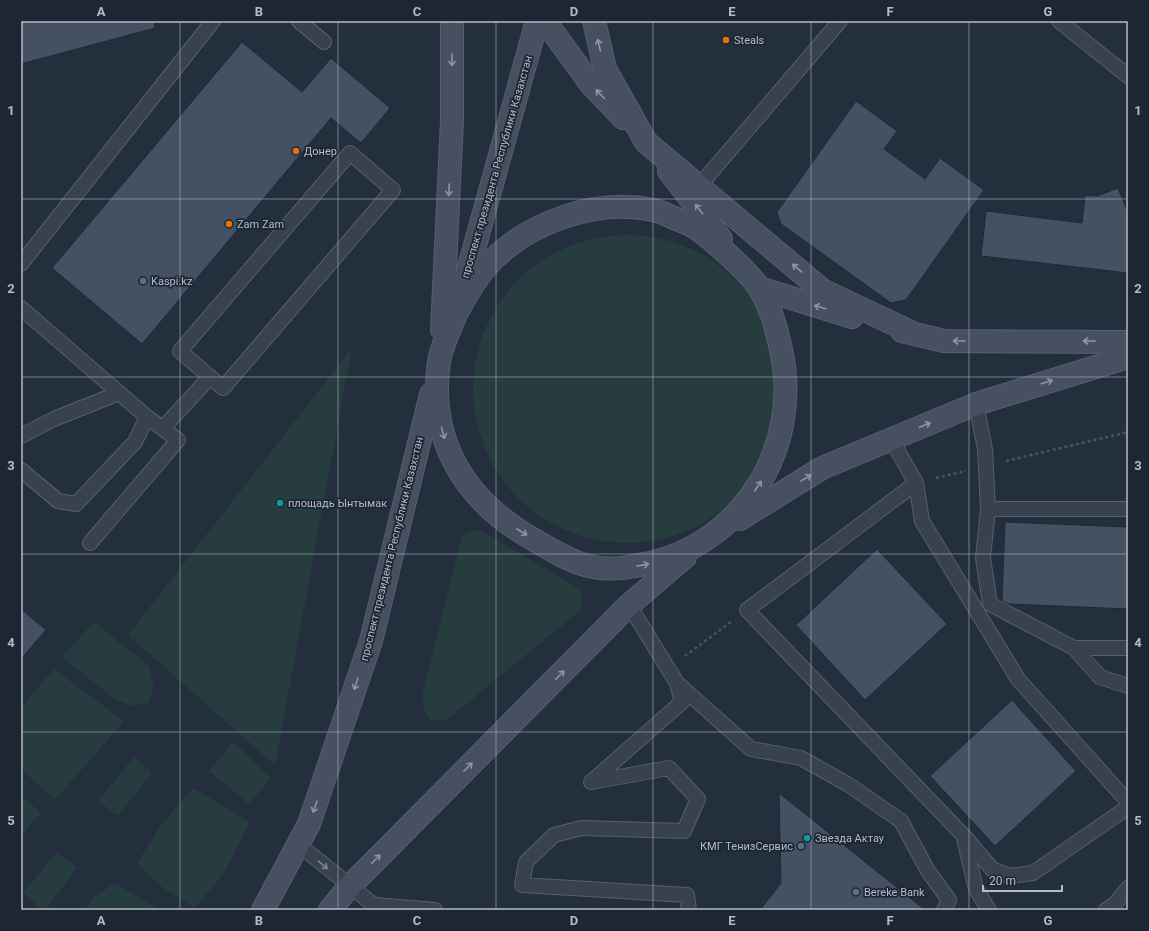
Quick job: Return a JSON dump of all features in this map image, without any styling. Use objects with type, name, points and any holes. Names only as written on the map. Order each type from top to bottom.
[{"type":"main road","points":[[452,21],[452,121],[437,401],[442,434],[457,468],[481,500],[508,524],[555,552],[589,566],[623,568],[662,561],[706,540],[822,468],[976,404],[1128,357]]},
{"type":"main road","name":"проспект президента Республики Казахстан","points":[[456,314],[537,21]]},
{"type":"main road","points":[[330,910],[349,887],[629,605],[742,509],[764,477],[779,441],[785,402],[785,364],[776,326],[754,281],[646,142],[590,83],[545,21]]},
{"type":"main road","points":[[594,21],[604,69],[646,142],[700,185],[822,290],[916,334]]},
{"type":"main road","points":[[440,357],[456,314],[486,268],[509,246],[535,230],[567,215],[606,207],[654,210],[690,225],[754,281],[884,326],[944,341],[1128,342]]},
{"type":"main road","name":"проспект президента Республики Казахстан","points":[[263,910],[309,824],[371,641],[440,357]]},
{"type":"lane","points":[[21,264],[213,21]]},
{"type":"lane","points":[[299,21],[324,42]]},
{"type":"lane","points":[[700,185],[840,21]]},
{"type":"lane","points":[[1060,21],[1128,76]]},
{"type":"lane","points":[[350,152],[393,190],[223,388],[210,377],[180,351],[350,152]]},
{"type":"lane","points":[[21,308],[75,353],[147,417],[178,440],[90,543]]},
{"type":"lane","points":[[163,428],[210,377]]},
{"type":"lane","points":[[21,436],[54,419],[119,393]]},
{"type":"lane","points":[[976,404],[985,449],[988,509],[983,558],[990,604],[1074,648],[1100,677],[1128,686]]},
{"type":"lane","points":[[21,470],[58,500],[76,504],[135,442],[147,417]]},
{"type":"lane","points":[[891,439],[916,483],[922,521],[1018,679],[1128,802]]},
{"type":"lane","points":[[916,483],[747,610],[964,836],[992,869],[1010,876],[1033,873],[1128,807]]},
{"type":"lane","points":[[988,509],[1128,509]]},
{"type":"lane","points":[[629,605],[677,683],[751,749],[801,758],[849,785],[901,821],[928,871],[949,900],[944,910]]},
{"type":"lane","points":[[1074,648],[1128,648]]},
{"type":"lane","points":[[677,683],[682,702],[591,782],[669,768],[698,799],[684,831],[581,828],[554,834],[526,862],[522,885],[687,895],[689,910]]},
{"type":"lane","points":[[964,836],[976,889],[989,910]]},
{"type":"lane","points":[[298,844],[349,887],[377,907],[435,910]]},
{"type":"lane","points":[[1106,910],[1115,904],[1128,888]]},
{"type":"path","points":[[916,483],[1128,432]]},
{"type":"path","points":[[668,669],[747,610]]},
{"type":"green space","points":[[627,235],[657,238],[686,247],[712,261],[736,280],[755,304],[769,330],[778,359],[781,389],[778,419],[769,448],[755,474],[736,498],[712,517],[686,531],[657,540],[627,543],[597,540],[568,531],[542,517],[518,498],[499,474],[485,448],[476,419],[473,389],[476,359],[485,330],[499,304],[518,280],[542,261],[568,247],[597,238]]},
{"type":"green space","points":[[352,348],[275,765],[128,635]]},
{"type":"green space","points":[[478,529],[580,589],[582,609],[449,718],[435,721],[430,719],[425,711],[423,705],[423,691],[462,535]]},
{"type":"green space","points":[[94,622],[149,666],[154,687],[148,703],[132,706],[116,700],[62,657]]},
{"type":"green space","points":[[54,669],[124,721],[55,800],[21,769],[21,707]]},
{"type":"green space","points":[[233,742],[271,778],[249,804],[209,771]]},
{"type":"green space","points":[[134,757],[152,773],[118,816],[98,801]]},
{"type":"green space","points":[[193,788],[250,822],[224,873],[195,908],[163,888],[137,863],[162,824]]},
{"type":"green space","points":[[21,795],[41,813],[21,836]]},
{"type":"green space","points":[[57,852],[77,868],[45,910],[43,910],[23,893]]},
{"type":"green space","points":[[115,883],[160,910],[85,910],[93,898]]},
{"type":"building","points":[[21,21],[154,21],[155,28],[21,64]]},
{"type":"building","points":[[242,42],[302,92],[331,58],[390,108],[361,143],[331,118],[142,344],[52,268]]},
{"type":"building","points":[[856,101],[897,131],[884,149],[925,179],[940,158],[984,190],[906,300],[891,303],[781,224],[777,212]]},
{"type":"building","points":[[1118,188],[1128,213],[1128,273],[981,256],[986,211],[1082,223],[1085,195],[1097,196]]},
{"type":"building","points":[[1005,522],[1128,527],[1128,609],[1009,604],[1002,601]]},
{"type":"building","points":[[877,549],[947,624],[865,700],[796,625]]},
{"type":"building","points":[[21,609],[46,630],[21,659]]},
{"type":"building","points":[[1012,700],[1076,771],[995,846],[930,776]]},
{"type":"building","name":"Звезда Актау","points":[[779,793],[925,910],[760,910],[781,883]]},
{"type":"place","name":"Steals","points":[[726,40]]},
{"type":"place","name":"Донер","points":[[296,151]]},
{"type":"place","name":"Zam Zam","points":[[229,224]]},
{"type":"place","name":"Kaspi.kz","points":[[143,281]]},
{"type":"place","name":"площадь Ынтымак","points":[[280,503]]},
{"type":"place","name":"Звезда Актау","points":[[807,838]]},
{"type":"place","name":"КМГ ТенизСервис","points":[[801,846]]},
{"type":"place","name":"Bereke Bank","points":[[856,892]]}]
